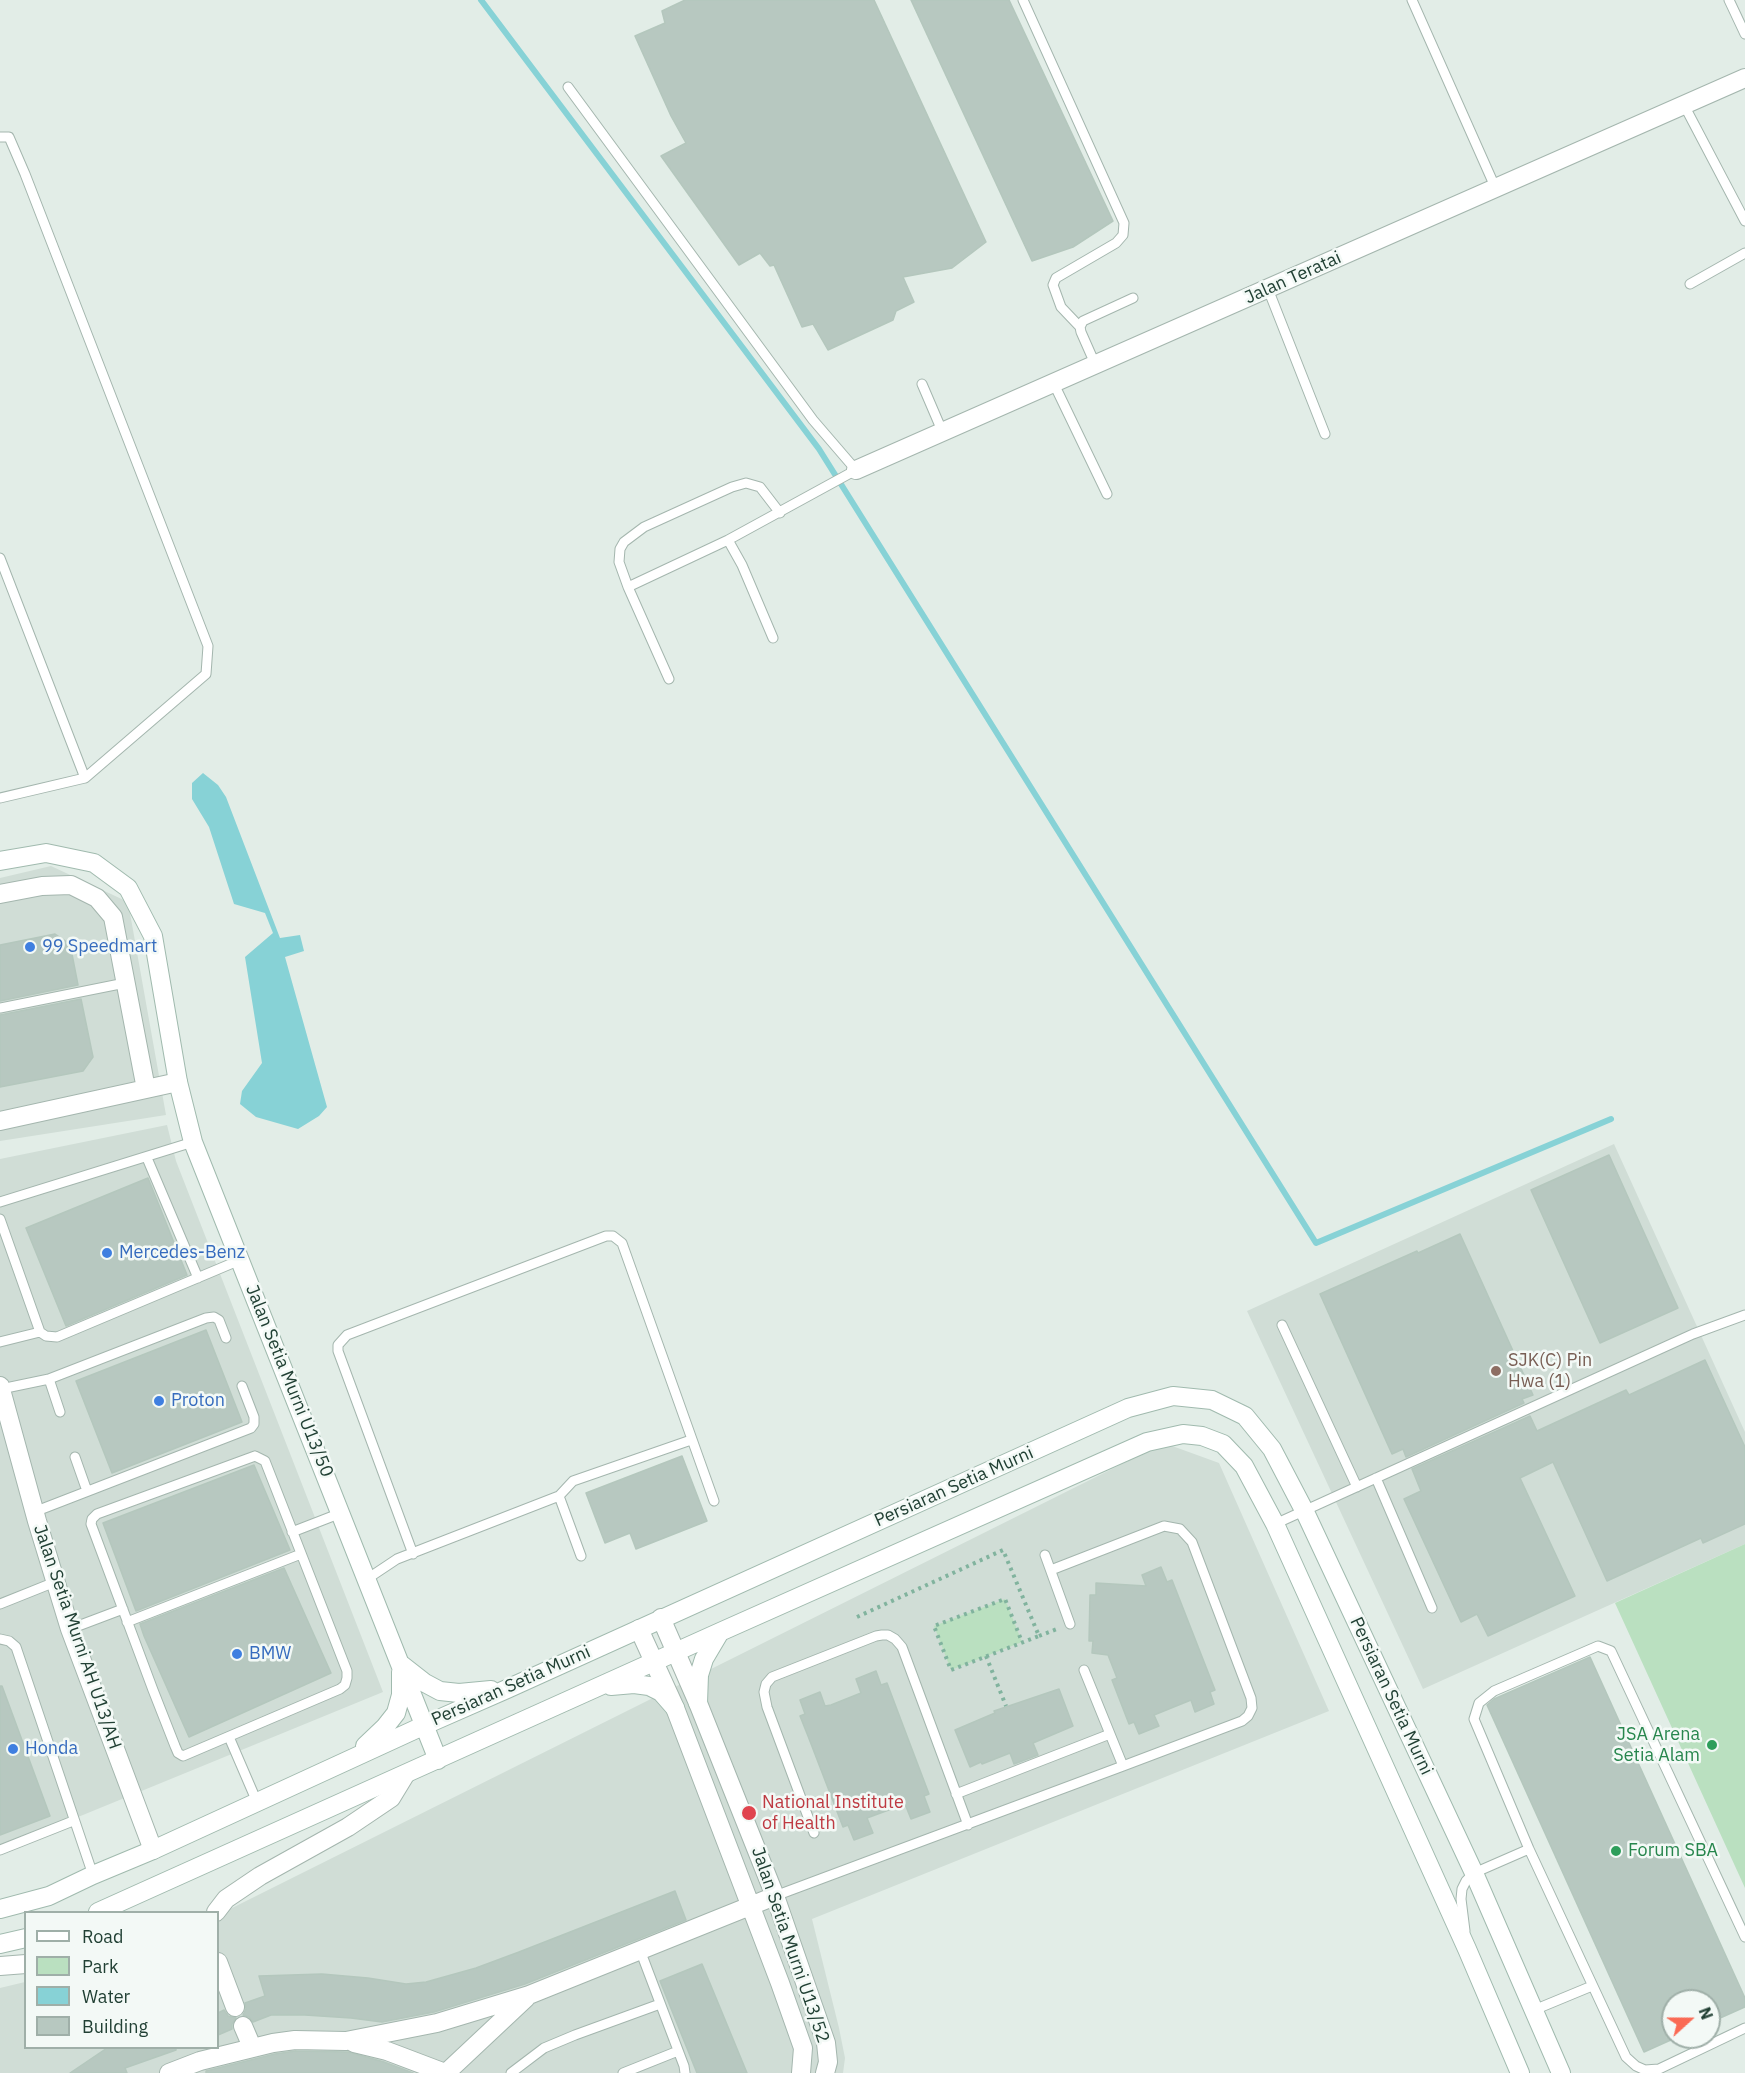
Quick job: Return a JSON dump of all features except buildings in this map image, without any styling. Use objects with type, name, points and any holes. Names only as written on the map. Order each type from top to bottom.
[{"type":"street","name":"Jalan Teratai","points":[[849,473],[1745,78]]},
{"type":"street","name":"Jalan Setia Murni U13/50","points":[[0,861],[46,853],[94,862],[128,888],[153,936],[178,1082],[193,1142],[438,1760]]},
{"type":"street","points":[[0,894],[42,886],[71,885],[98,897],[112,917],[146,1089]]},
{"type":"street","points":[[0,1121],[178,1082]]},
{"type":"street","name":"Jalan Setia Murni AH U13/AH","points":[[1,1388],[34,1512],[70,1629],[153,1850]]},
{"type":"street","name":"Persiaran Setia Murni","points":[[0,1909],[49,1896],[153,1850],[424,1725],[1128,1408],[1173,1396],[1212,1400],[1245,1416],[1272,1449],[1305,1512],[1474,1873],[1561,2073]]},
{"type":"street","name":"Persiaran Setia Murni","points":[[100,1911],[598,1686],[1147,1442],[1183,1434],[1202,1436],[1222,1444],[1244,1466],[1275,1524],[1467,1949],[1520,2073]]},
{"type":"street","name":"Jalan Setia Murni U13/52","points":[[661,1618],[698,1703],[775,1896],[826,2043],[828,2062],[825,2073]]},
{"type":"street","name":"Jalan Setia Murni U13/52","points":[[639,1629],[675,1708],[803,2048],[801,2073]]},
{"type":"street","points":[[698,1703],[699,1675],[704,1659],[720,1632]]},
{"type":"street","points":[[402,1665],[425,1683],[440,1691],[459,1693],[507,1689]]},
{"type":"street","points":[[342,1763],[373,1740],[396,1713],[401,1695],[402,1665]]},
{"type":"street","points":[[598,1686],[634,1684],[649,1686],[661,1692],[675,1708]]},
{"type":"street","points":[[217,1911],[225,1899],[260,1876],[348,1827],[392,1798],[405,1775]]},
{"type":"street","points":[[169,2073],[198,2054],[295,2040],[346,2041],[437,2023],[529,1995],[775,1896]]},
{"type":"street","points":[[0,1944],[24,1938]]},
{"type":"street","points":[[0,1966],[24,1964]]},
{"type":"street","points":[[219,1965],[235,2007]]},
{"type":"street","points":[[346,2041],[387,2051],[446,2073],[529,1995]]},
{"type":"street","points":[[243,2026],[252,2048]]},
{"type":"lane","points":[[1023,0],[1124,223],[1124,235],[1116,243],[1056,278],[1053,285],[1061,307],[1080,327],[1096,366]]},
{"type":"lane","points":[[1412,0],[1496,189]]},
{"type":"lane","points":[[1729,0],[1745,34]]},
{"type":"lane","points":[[568,87],[813,420],[849,473],[728,540],[628,587]]},
{"type":"lane","points":[[1684,105],[1745,221]]},
{"type":"lane","points":[[0,137],[9,137],[25,174],[208,646],[206,674],[84,778],[0,798]]},
{"type":"lane","points":[[1690,284],[1745,253]]},
{"type":"lane","points":[[1268,290],[1325,434]]},
{"type":"lane","points":[[1080,327],[1083,321],[1134,298]]},
{"type":"lane","points":[[922,384],[943,433]]},
{"type":"lane","points":[[1054,384],[1107,494]]},
{"type":"lane","points":[[669,679],[628,587],[619,562],[620,549],[629,536],[644,527],[732,487],[746,483],[759,487],[780,513]]},
{"type":"lane","points":[[728,540],[742,565],[773,638]]},
{"type":"lane","points":[[0,558],[84,778]]},
{"type":"lane","points":[[0,1008],[125,983]]},
{"type":"lane","points":[[0,1202],[193,1142]]},
{"type":"lane","points":[[147,1158],[198,1278]]},
{"type":"lane","points":[[0,1219],[40,1332],[46,1336],[57,1337],[240,1260]]},
{"type":"lane","points":[[413,1554],[338,1346],[347,1335],[606,1236],[613,1236],[622,1243],[714,1501]]},
{"type":"lane","points":[[1275,1524],[1693,1334],[1745,1315]]},
{"type":"lane","points":[[1,1388],[49,1380],[206,1318],[214,1317],[219,1320],[226,1338]]},
{"type":"lane","points":[[1282,1324],[1357,1487]]},
{"type":"lane","points":[[0,1342],[40,1332]]},
{"type":"lane","points":[[49,1380],[60,1412]]},
{"type":"lane","points":[[34,1512],[251,1428],[254,1424],[254,1417],[242,1386]]},
{"type":"lane","points":[[367,1579],[397,1560],[559,1496],[573,1481],[691,1440]]},
{"type":"lane","points":[[255,1456],[265,1461],[292,1532],[346,1671],[345,1685],[183,1756],[178,1753],[91,1524],[92,1519],[97,1514],[255,1456]]},
{"type":"lane","points":[[75,1457],[87,1491]]},
{"type":"lane","points":[[1376,1478],[1432,1608]]},
{"type":"lane","points":[[559,1496],[581,1556]]},
{"type":"lane","points":[[292,1532],[341,1513]]},
{"type":"lane","points":[[775,1896],[1242,1721],[1248,1716],[1252,1708],[1251,1698],[1192,1542],[1180,1528],[1164,1526],[1051,1570]]},
{"type":"lane","points":[[128,1622],[301,1554]]},
{"type":"lane","points":[[1045,1555],[1070,1623]]},
{"type":"lane","points":[[0,1604],[55,1582]]},
{"type":"lane","points":[[70,1629],[123,1609]]},
{"type":"lane","points":[[814,1833],[767,1707],[764,1692],[766,1684],[772,1677],[876,1636],[888,1635],[896,1639],[902,1647],[968,1825]]},
{"type":"lane","points":[[0,1639],[9,1641],[16,1647],[93,1875]]},
{"type":"lane","points":[[1745,1937],[1611,1651],[1598,1646],[1494,1691],[1479,1702],[1474,1719],[1529,1849],[1626,2057],[1645,2070],[1659,2069],[1745,2028]]},
{"type":"lane","points":[[1084,1670],[1123,1766]]},
{"type":"lane","points":[[956,1794],[1110,1734]]},
{"type":"lane","points":[[229,1737],[257,1802]]},
{"type":"lane","points":[[0,1850],[73,1821]]},
{"type":"lane","points":[[1467,1949],[1461,1899],[1462,1889],[1474,1873],[1529,1849]]},
{"type":"lane","points":[[640,1950],[685,2073]]},
{"type":"lane","points":[[1534,2010],[1592,1986]]},
{"type":"lane","points":[[511,2073],[544,2048],[660,2004]]},
{"type":"lane","points":[[623,2073],[678,2051]]},
{"type":"path","points":[[857,1617],[1003,1550],[1039,1636]]},
{"type":"path","points":[[1022,1642],[1005,1599],[934,1626],[951,1670],[1039,1636],[1070,1623]]},
{"type":"path","points":[[986,1656],[1006,1706]]},
{"type":"shaded area","points":[[51,866],[128,902],[166,1115],[0,1141],[0,878]]},
{"type":"shaded area","points":[[167,1125],[176,1161],[383,1692],[0,1849],[0,1159]]},
{"type":"shaded area","name":"SJK(C) Pin Hwa (1)","points":[[1614,1144],[1745,1432],[1745,1544],[1423,1689],[1247,1311]]},
{"type":"shaded area","name":"National Institute of Health","points":[[1164,1443],[1219,1463],[1329,1711],[812,1919],[839,2028],[845,2058],[843,2073],[0,2073],[0,1988],[24,1982],[24,2049],[219,2049],[219,1915]]},
{"type":"green space","name":"JSA Arena Setia Alam","points":[[1745,1544],[1745,1888],[1615,1603]]},
{"type":"green space","points":[[1005,1599],[1022,1642],[951,1670],[934,1626]]},
{"type":"water","points":[[203,773],[218,785],[226,797],[280,938],[300,935],[304,951],[285,957],[327,1107],[319,1116],[298,1129],[256,1117],[240,1104],[242,1091],[262,1063],[245,957],[273,933],[265,913],[234,904],[209,827],[192,799],[192,783]]},
{"type":"waterway","points":[[481,0],[819,449],[1316,1243],[1611,1119]]},
{"type":"place","name":"99 Speedmart","points":[[30,947]]},
{"type":"place","name":"Mercedes-Benz","points":[[107,1253]]},
{"type":"place","name":"SJK(C) Pin Hwa (1)","points":[[1496,1371]]},
{"type":"place","name":"Proton","points":[[159,1401]]},
{"type":"place","name":"BMW","points":[[237,1654]]},
{"type":"place","name":"JSA Arena Setia Alam","points":[[1712,1745]]},
{"type":"place","name":"Honda","points":[[13,1749]]},
{"type":"place","name":"National Institute of Health","points":[[749,1813]]},
{"type":"place","name":"Forum SBA","points":[[1616,1851]]}]
